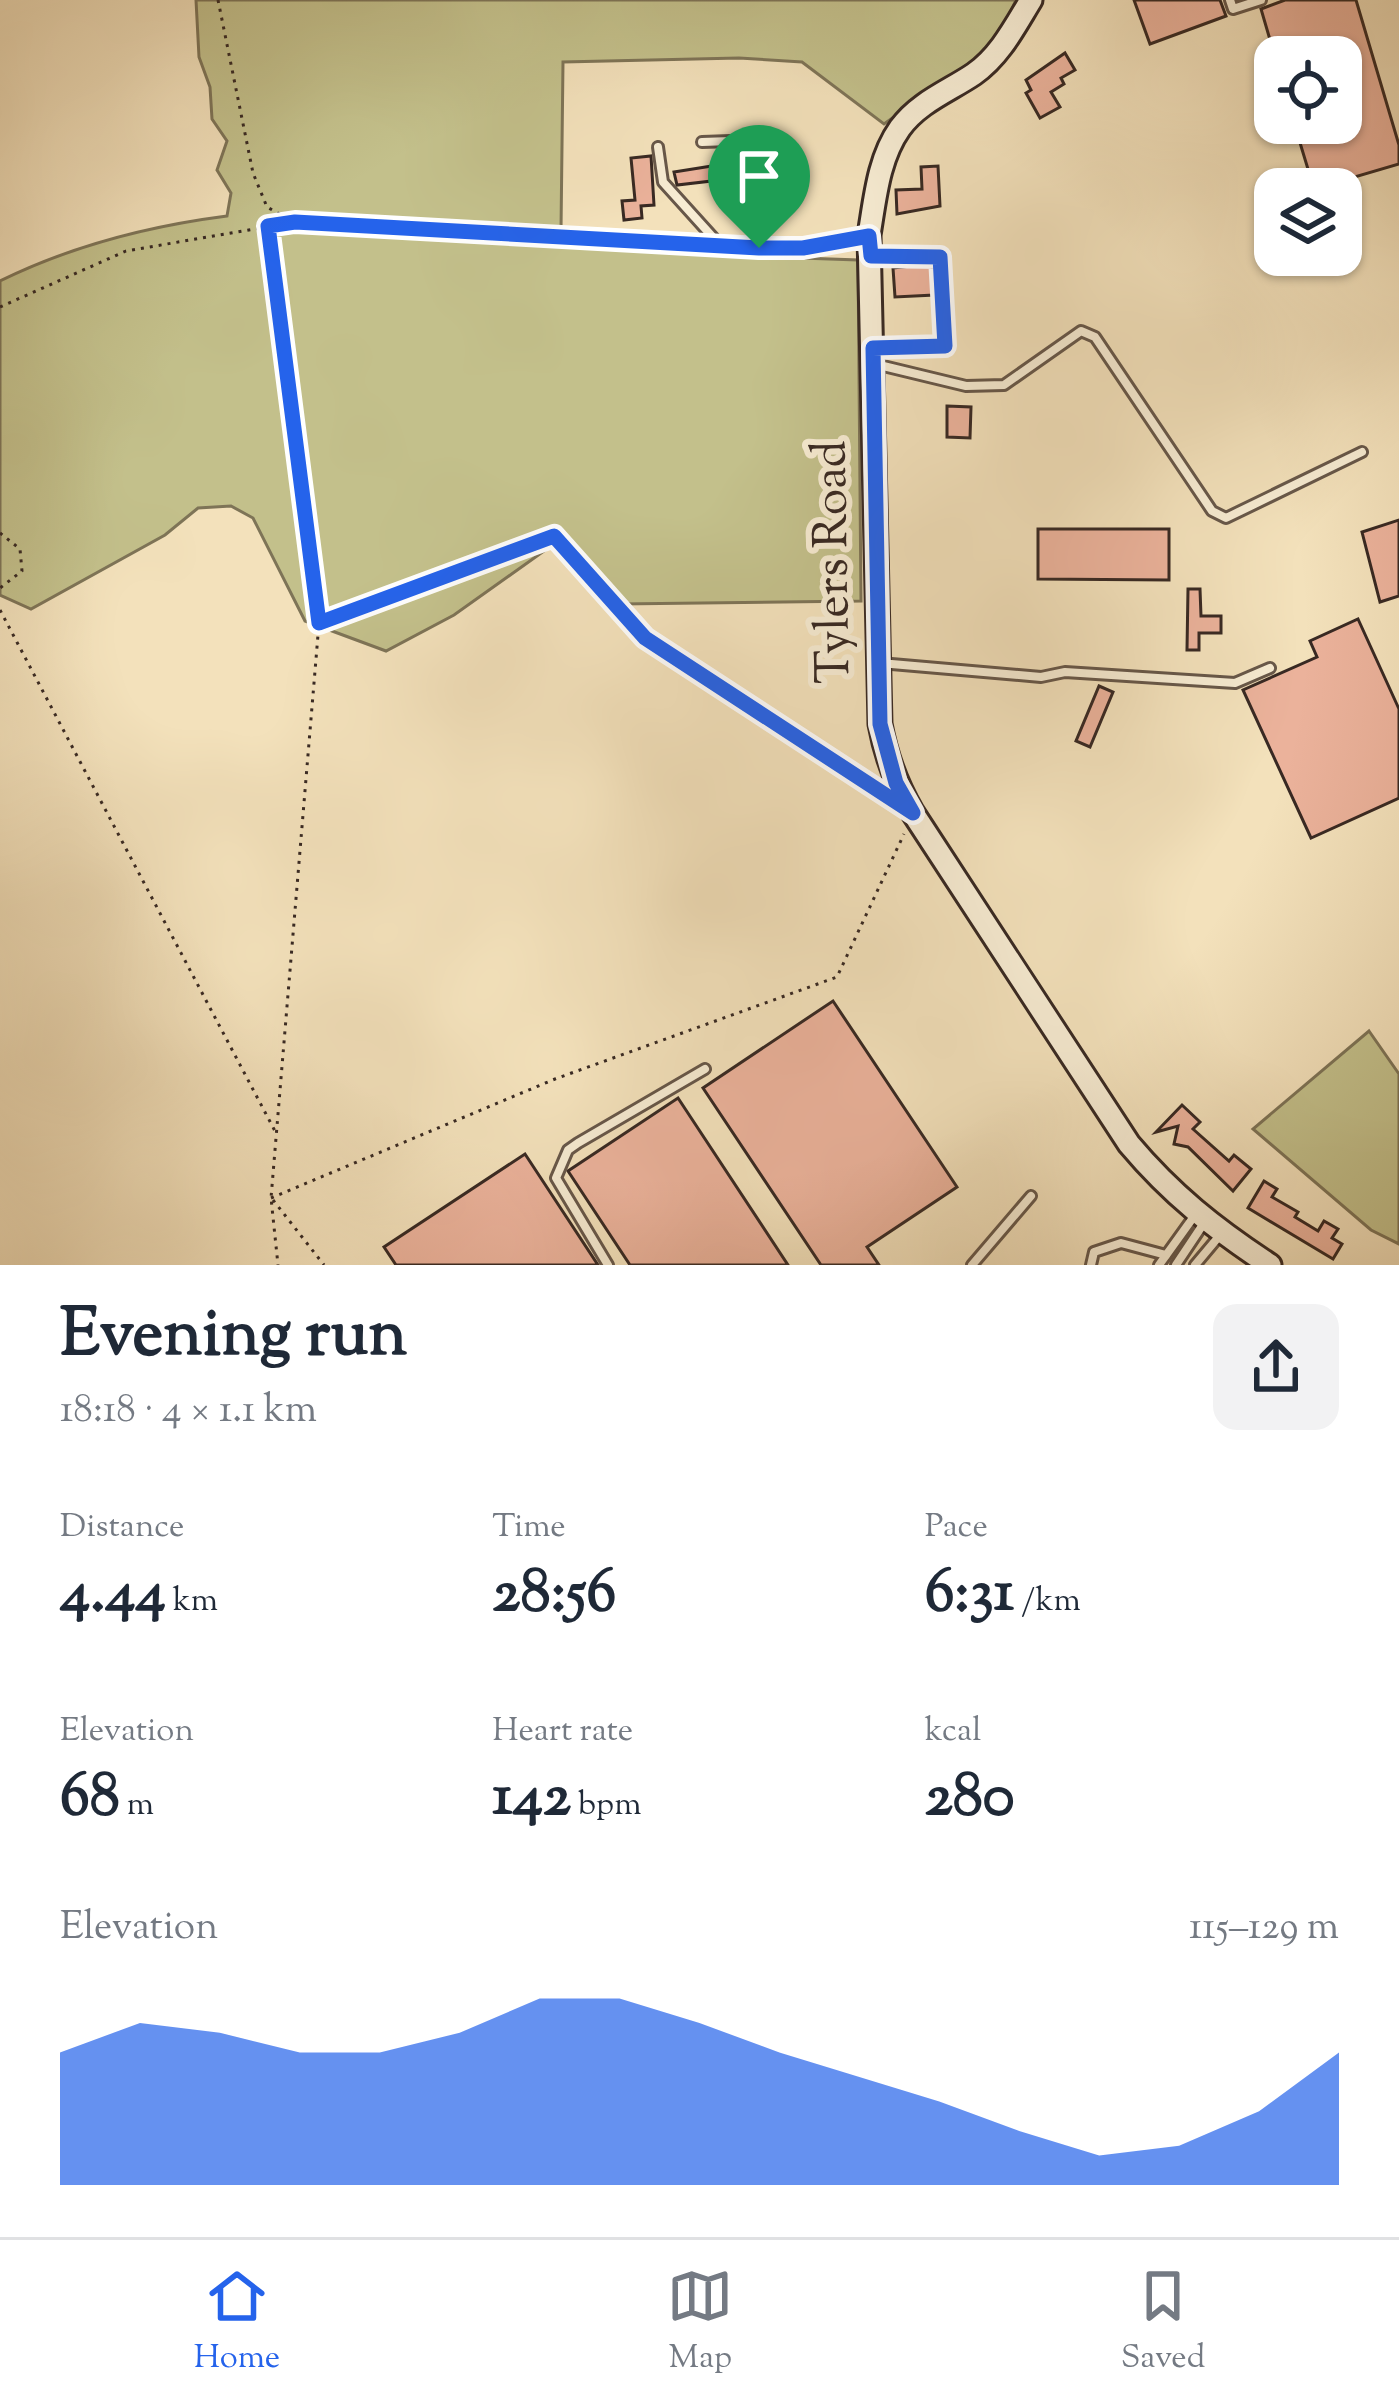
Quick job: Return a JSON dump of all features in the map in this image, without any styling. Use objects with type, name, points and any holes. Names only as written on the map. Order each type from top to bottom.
[{"type":"street","name":"Tylers Road","points":[[1030,0],[992,59],[922,105],[901,127],[878,182],[870,246],[878,663],[885,754],[913,813],[1129,1144],[1166,1187],[1207,1223],[1270,1265]]},
{"type":"lane","points":[[1230,0],[1233,8],[1261,0]]},
{"type":"lane","points":[[702,142],[731,141],[742,147],[759,248]]},
{"type":"lane","points":[[658,147],[661,175],[670,192],[720,245]]},
{"type":"lane","points":[[709,244],[870,246],[940,257],[945,346],[873,356]]},
{"type":"lane","points":[[873,356],[967,386],[1004,385],[1081,331],[1095,337],[1212,511],[1226,518],[1362,452]]},
{"type":"lane","points":[[878,663],[1041,677],[1065,672],[1235,682],[1270,668]]},
{"type":"lane","points":[[608,1265],[556,1178],[559,1167],[578,1143],[705,1070]]},
{"type":"lane","points":[[972,1265],[1031,1196]]},
{"type":"lane","points":[[1159,1265],[1207,1223]]},
{"type":"lane","points":[[1176,1265],[1207,1223]]},
{"type":"lane","points":[[1195,1265],[1207,1223]]},
{"type":"lane","points":[[1091,1265],[1094,1252],[1110,1244],[1166,1255]]},
{"type":"path","points":[[218,0],[253,173],[267,207],[295,222]]},
{"type":"path","points":[[0,307],[126,251],[295,222],[560,240],[709,244]]},
{"type":"path","points":[[268,226],[319,623],[271,1198],[278,1265]]},
{"type":"path","points":[[0,533],[20,548],[22,571],[0,588]]},
{"type":"path","points":[[271,1198],[555,1079],[837,977],[913,813],[645,638],[554,536],[319,623]]},
{"type":"path","points":[[0,610],[276,1133]]},
{"type":"path","points":[[271,1198],[324,1265]]},
{"type":"shaded area","points":[[196,0],[1016,0],[995,45],[884,124],[802,62],[739,58],[563,62],[561,230],[768,243],[772,257],[858,260],[861,601],[619,604],[565,536],[454,615],[386,651],[305,621],[253,518],[231,506],[198,508],[165,535],[31,609],[0,595],[0,281],[111,239],[227,216],[231,193],[217,170],[227,141],[212,119],[210,87],[199,57]]},
{"type":"shaded area","points":[[1369,1031],[1399,1074],[1399,1244],[1371,1230],[1253,1129]]},
{"type":"building","points":[[1134,0],[1220,0],[1226,16],[1150,44]]},
{"type":"building","points":[[1285,0],[1356,0],[1399,145],[1399,164],[1362,175],[1362,168],[1308,168],[1300,144],[1362,144],[1362,36],[1269,36],[1261,9]]},
{"type":"building","points":[[1065,53],[1075,70],[1051,92],[1060,107],[1040,118],[1026,93],[1031,90],[1026,80]]},
{"type":"building","points":[[651,156],[654,205],[641,206],[642,218],[624,220],[622,201],[635,200],[631,158]]},
{"type":"building","points":[[737,162],[740,184],[677,185],[674,172]]},
{"type":"building","points":[[938,166],[940,206],[897,214],[896,190],[922,189],[921,167]]},
{"type":"building","points":[[932,265],[934,295],[895,297],[893,268]]},
{"type":"building","points":[[947,406],[971,407],[970,438],[947,437]]},
{"type":"building","points":[[1399,520],[1399,596],[1380,602],[1362,532]]},
{"type":"building","points":[[1038,529],[1169,529],[1169,580],[1038,579]]},
{"type":"building","points":[[1188,589],[1200,589],[1201,616],[1221,616],[1221,633],[1199,633],[1199,650],[1187,650]]},
{"type":"building","points":[[1358,619],[1399,709],[1399,798],[1311,838],[1243,690],[1317,657],[1310,641]]},
{"type":"building","points":[[1099,686],[1113,692],[1090,747],[1076,741]]},
{"type":"building","points":[[833,1001],[957,1187],[867,1247],[879,1265],[821,1265],[703,1088]]},
{"type":"building","points":[[678,1098],[788,1265],[630,1265],[568,1171]]},
{"type":"building","points":[[1182,1105],[1200,1122],[1193,1129],[1229,1161],[1234,1155],[1251,1169],[1233,1191],[1188,1147],[1174,1144],[1178,1126],[1156,1132]]},
{"type":"building","points":[[525,1154],[598,1265],[396,1265],[384,1247]]},
{"type":"building","points":[[1264,1181],[1277,1189],[1272,1197],[1298,1212],[1295,1217],[1318,1231],[1324,1221],[1338,1229],[1332,1238],[1342,1244],[1333,1259],[1248,1208]]},
{"type":"route","points":[[295,222],[759,248],[803,248],[869,236],[871,256],[940,257],[945,346],[873,348],[880,724],[885,754],[913,813],[645,638],[554,536],[319,623],[268,226],[295,222]]}]
